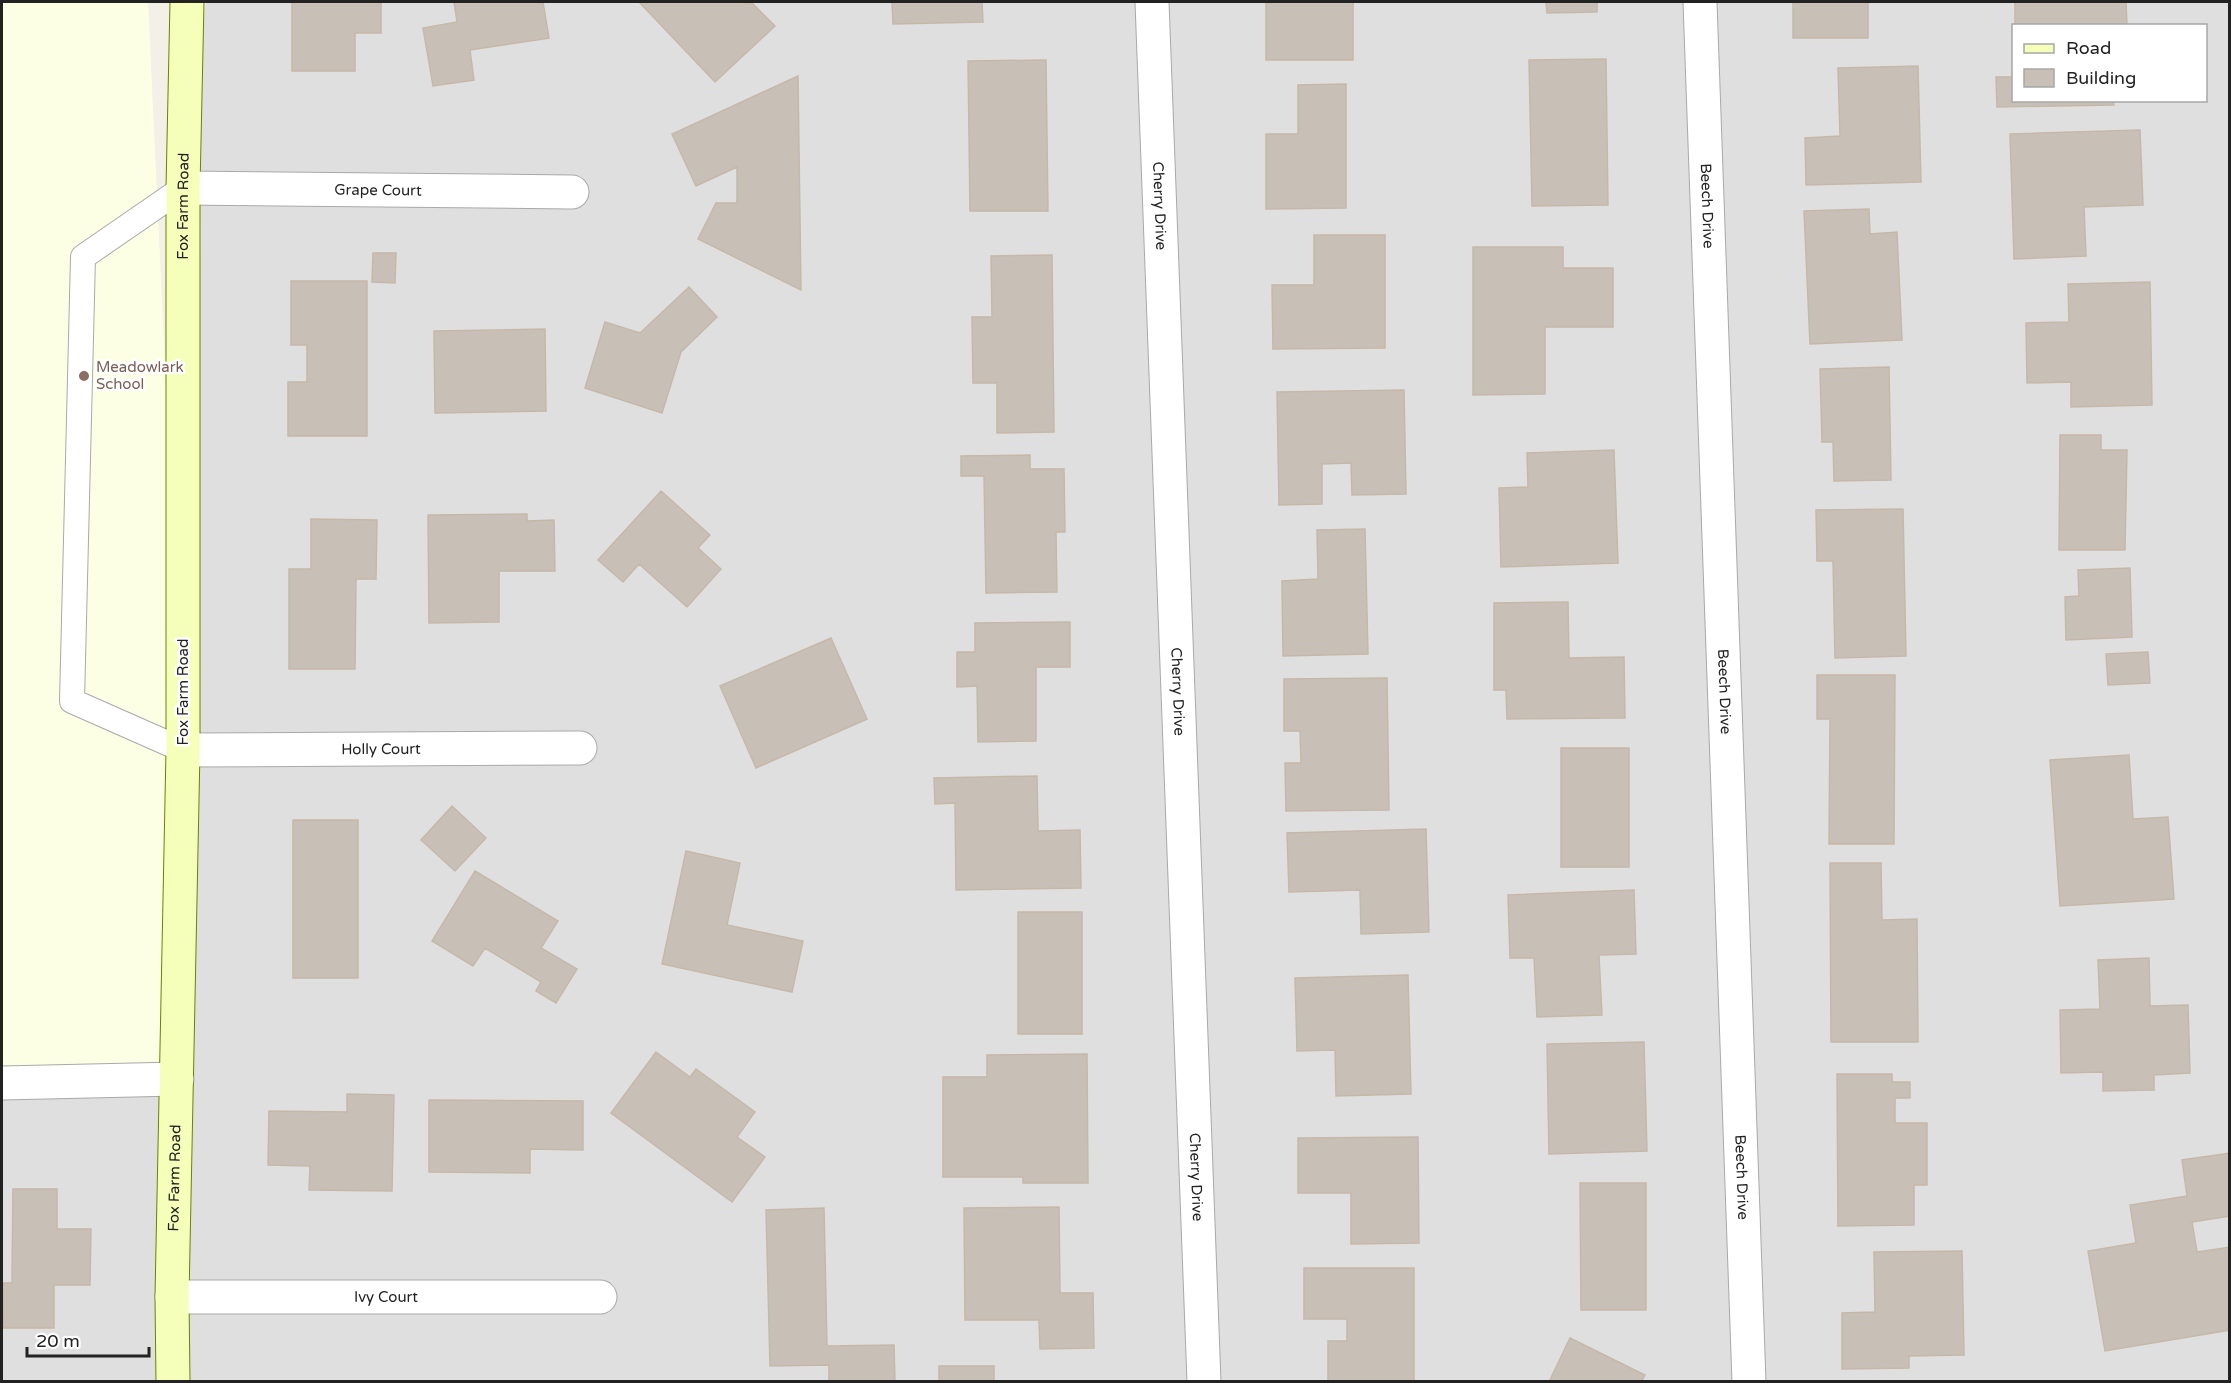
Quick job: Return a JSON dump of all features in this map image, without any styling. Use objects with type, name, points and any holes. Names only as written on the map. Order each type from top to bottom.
[{"type":"street","name":"Fox Farm Road","points":[[173,1382],[172,1297],[183,750],[183,188],[187,2]]},
{"type":"street","name":"Cherry Drive","points":[[1152,2],[1204,1382]]},
{"type":"street","name":"Beech Drive","points":[[1700,2],[1749,1382]]},
{"type":"street","name":"Grape Court","points":[[183,188],[572,192]]},
{"type":"street","name":"Holly Court","points":[[183,750],[580,748]]},
{"type":"street","points":[[2,1083],[177,1079]]},
{"type":"street","name":"Ivy Court","points":[[172,1297],[600,1297]]},
{"type":"lane","points":[[183,188],[83,257],[72,701],[183,750]]},
{"type":"shaded area","name":"Meadowlark School","points":[[2,2],[148,2],[183,750],[177,1079],[2,1083]]},
{"type":"shaded area","points":[[206,2],[2229,2],[2229,1381],[2,1381],[2,1083],[176,1079],[183,188]]},
{"type":"building","points":[[292,2],[381,2],[381,33],[355,33],[355,71],[292,71]]},
{"type":"building","points":[[454,2],[543,2],[549,38],[470,50],[474,80],[433,86],[423,28],[457,22]]},
{"type":"building","points":[[639,2],[751,2],[775,26],[715,82]]},
{"type":"building","points":[[892,2],[982,2],[983,22],[893,24]]},
{"type":"building","points":[[1266,2],[1353,2],[1353,60],[1266,60]]},
{"type":"building","points":[[1546,2],[1597,2],[1597,12],[1547,13]]},
{"type":"building","points":[[1793,2],[1868,2],[1868,38],[1793,38]]},
{"type":"building","points":[[2015,2],[2126,2],[2127,24],[2015,24]]},
{"type":"building","points":[[1606,59],[1608,205],[1532,206],[1529,60]]},
{"type":"building","points":[[1046,60],[1048,211],[970,211],[968,61]]},
{"type":"building","points":[[1918,66],[1921,182],[1806,185],[1805,138],[1840,136],[1838,68]]},
{"type":"building","points":[[798,76],[801,290],[698,239],[716,203],[737,203],[737,167],[696,186],[672,134]]},
{"type":"building","points":[[1996,77],[2012,77],[2012,102],[2113,102],[2114,105],[1997,107]]},
{"type":"building","points":[[1346,84],[1346,208],[1266,209],[1266,134],[1298,134],[1298,85]]},
{"type":"building","points":[[2140,130],[2143,205],[2084,207],[2086,256],[2014,259],[2010,134]]},
{"type":"building","points":[[1869,209],[1870,234],[1897,232],[1902,340],[1810,344],[1804,211]]},
{"type":"building","points":[[1314,235],[1385,235],[1385,348],[1273,349],[1272,285],[1314,285]]},
{"type":"building","points":[[1473,247],[1563,247],[1563,268],[1613,268],[1613,327],[1545,327],[1545,394],[1473,395]]},
{"type":"building","points":[[373,253],[396,253],[395,283],[372,282]]},
{"type":"building","points":[[1052,255],[1054,432],[997,433],[997,383],[973,383],[972,317],[992,317],[991,256]]},
{"type":"building","points":[[291,281],[367,281],[367,436],[288,436],[288,382],[307,382],[307,345],[291,345]]},
{"type":"building","points":[[2150,282],[2152,405],[2071,407],[2071,382],[2027,383],[2026,323],[2069,322],[2068,284]]},
{"type":"building","points":[[689,287],[717,317],[681,352],[662,413],[585,388],[605,322],[640,333]]},
{"type":"building","points":[[545,329],[546,411],[435,413],[434,331]]},
{"type":"building","points":[[1889,367],[1891,480],[1834,481],[1833,442],[1822,442],[1820,369]]},
{"type":"building","points":[[1404,390],[1406,494],[1352,495],[1351,463],[1322,464],[1322,504],[1279,505],[1277,392]]},
{"type":"building","points":[[2060,435],[2101,435],[2101,450],[2127,450],[2125,550],[2059,550]]},
{"type":"building","points":[[1614,450],[1618,563],[1501,567],[1499,488],[1528,487],[1527,453]]},
{"type":"building","points":[[1030,455],[1030,469],[1064,469],[1065,532],[1056,532],[1057,592],[986,593],[984,476],[961,476],[961,456]]},
{"type":"building","points":[[661,491],[710,535],[698,548],[721,569],[687,607],[639,564],[623,582],[598,560]]},
{"type":"building","points":[[1903,509],[1906,656],[1835,658],[1833,561],[1817,561],[1816,510]]},
{"type":"building","points":[[527,514],[527,521],[554,520],[555,571],[499,571],[499,622],[429,623],[428,515]]},
{"type":"building","points":[[311,519],[377,520],[376,579],[356,579],[355,669],[289,669],[289,569],[311,569]]},
{"type":"building","points":[[1365,529],[1368,654],[1283,656],[1282,581],[1318,579],[1317,530]]},
{"type":"building","points":[[2130,568],[2132,637],[2066,640],[2065,597],[2079,596],[2078,570]]},
{"type":"building","points":[[1568,602],[1569,658],[1624,657],[1625,718],[1507,719],[1506,690],[1494,690],[1494,603]]},
{"type":"building","points":[[1070,622],[1070,667],[1036,667],[1036,741],[978,742],[977,686],[957,687],[957,652],[975,652],[975,623]]},
{"type":"building","points":[[831,638],[867,719],[756,768],[720,686]]},
{"type":"building","points":[[2148,652],[2150,683],[2108,685],[2106,654]]},
{"type":"building","points":[[1817,675],[1895,675],[1894,844],[1829,844],[1830,719],[1817,719]]},
{"type":"building","points":[[1387,678],[1389,810],[1286,811],[1285,763],[1301,763],[1300,731],[1284,731],[1284,679]]},
{"type":"building","points":[[1561,748],[1629,748],[1629,867],[1561,867]]},
{"type":"building","points":[[2129,755],[2133,819],[2168,817],[2174,899],[2060,906],[2050,760]]},
{"type":"building","points":[[1037,776],[1038,831],[1080,830],[1081,888],[956,890],[955,803],[935,804],[934,778]]},
{"type":"building","points":[[452,806],[486,838],[455,871],[421,840]]},
{"type":"building","points":[[293,820],[358,820],[358,978],[293,978]]},
{"type":"building","points":[[1426,829],[1429,932],[1361,934],[1360,890],[1289,892],[1287,833]]},
{"type":"building","points":[[686,851],[740,863],[727,925],[803,941],[792,992],[662,964]]},
{"type":"building","points":[[1830,863],[1881,863],[1882,920],[1917,919],[1918,1042],[1831,1042]]},
{"type":"building","points":[[475,871],[558,921],[541,948],[577,969],[556,1003],[536,991],[541,982],[485,948],[473,966],[432,941]]},
{"type":"building","points":[[1634,890],[1636,954],[1599,955],[1602,1015],[1537,1017],[1534,958],[1510,958],[1508,895]]},
{"type":"building","points":[[1018,912],[1082,912],[1082,1034],[1018,1034]]},
{"type":"building","points":[[2149,958],[2150,1006],[2188,1005],[2190,1073],[2154,1075],[2154,1090],[2103,1091],[2103,1072],[2061,1073],[2060,1010],[2100,1009],[2098,960]]},
{"type":"building","points":[[1408,975],[1411,1094],[1336,1096],[1335,1050],[1297,1051],[1295,978]]},
{"type":"building","points":[[1644,1042],[1647,1151],[1549,1154],[1547,1044]]},
{"type":"building","points":[[656,1052],[690,1077],[696,1069],[755,1112],[737,1137],[765,1157],[732,1202],[611,1113]]},
{"type":"building","points":[[1087,1054],[1088,1183],[1023,1183],[1023,1177],[943,1177],[943,1077],[987,1077],[987,1055]]},
{"type":"building","points":[[1837,1074],[1892,1074],[1892,1082],[1910,1082],[1910,1098],[1895,1098],[1895,1123],[1927,1123],[1927,1185],[1914,1185],[1914,1225],[1838,1226]]},
{"type":"building","points":[[347,1094],[394,1095],[392,1191],[309,1190],[310,1166],[268,1165],[269,1111],[347,1112]]},
{"type":"building","points":[[429,1100],[583,1101],[583,1150],[530,1149],[530,1173],[429,1172]]},
{"type":"building","points":[[1418,1137],[1419,1243],[1351,1244],[1351,1193],[1298,1193],[1298,1138]]},
{"type":"building","points":[[2230,1153],[2230,1216],[2192,1222],[2197,1252],[2230,1247],[2230,1330],[2105,1351],[2088,1251],[2136,1243],[2130,1205],[2187,1196],[2182,1160]]},
{"type":"building","points":[[1580,1183],[1646,1183],[1646,1310],[1581,1310]]},
{"type":"building","points":[[13,1189],[57,1189],[57,1229],[91,1229],[90,1285],[54,1285],[54,1328],[3,1328],[3,1283],[12,1283]]},
{"type":"building","points":[[1059,1207],[1060,1293],[1093,1293],[1094,1348],[1040,1349],[1039,1320],[965,1320],[964,1208]]},
{"type":"building","points":[[824,1208],[827,1346],[894,1345],[895,1382],[829,1382],[829,1365],[770,1366],[766,1210]]},
{"type":"building","points":[[1962,1251],[1964,1355],[1909,1356],[1909,1368],[1842,1369],[1842,1313],[1875,1312],[1874,1252]]},
{"type":"building","points":[[1304,1268],[1414,1268],[1414,1382],[1328,1382],[1328,1341],[1347,1341],[1347,1319],[1304,1319]]},
{"type":"building","points":[[1570,1338],[1645,1375],[1641,1382],[1549,1382]]},
{"type":"building","points":[[939,1366],[994,1366],[994,1382],[939,1382]]},
{"type":"place","name":"Meadowlark School","points":[[84,376]]}]
